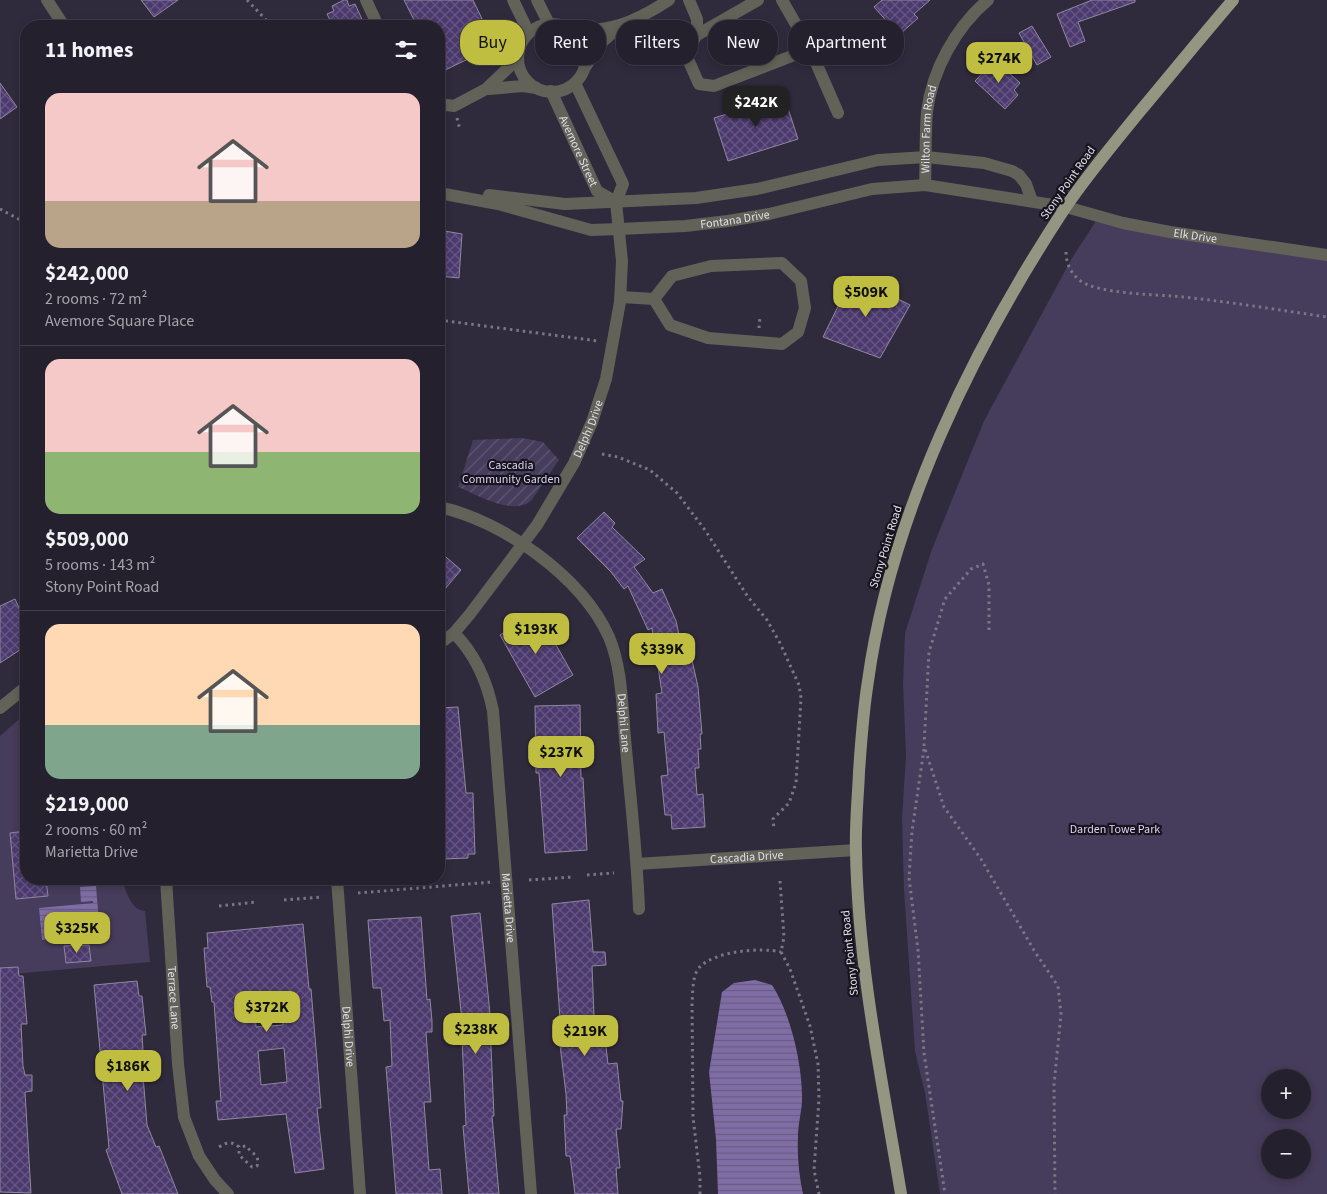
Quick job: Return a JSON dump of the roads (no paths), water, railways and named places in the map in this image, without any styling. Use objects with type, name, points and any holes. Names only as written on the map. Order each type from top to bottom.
[{"type":"main road","name":"Stony Point Road","points":[[900,1194],[863,958],[856,850],[862,729],[868,680],[884,600],[900,545],[934,453],[962,389],[1016,287],[1066,206],[1101,159],[1233,0]]},
{"type":"street","points":[[47,0],[60,20]]},
{"type":"street","points":[[366,0],[375,20]]},
{"type":"street","points":[[513,0],[529,33]]},
{"type":"street","points":[[537,0],[547,20]]},
{"type":"street","points":[[633,20],[669,0]]},
{"type":"street","points":[[689,0],[697,20]]},
{"type":"street","points":[[698,34],[758,0]]},
{"type":"street","points":[[782,0],[793,20]]},
{"type":"street","name":"Wilton Farm Road","points":[[926,185],[928,110],[934,84],[958,31],[972,13],[988,0]]},
{"type":"street","points":[[525,37],[535,29]]},
{"type":"street","points":[[486,89],[516,86],[546,90],[568,88],[575,83],[601,43],[616,30]]},
{"type":"street","points":[[690,65],[699,84],[705,87],[714,86],[788,57]]},
{"type":"street","points":[[445,105],[454,106],[486,89],[511,65]]},
{"type":"street","points":[[520,65],[521,71],[526,80],[546,90]]},
{"type":"street","points":[[817,65],[838,113]]},
{"type":"street","name":"Avemore Street","points":[[575,83],[624,184],[616,202],[619,229]]},
{"type":"street","name":"Avemore Street","points":[[546,90],[596,191],[616,202]]},
{"type":"street","points":[[445,193],[472,192],[566,204],[696,198],[757,189],[878,160],[926,157],[984,162],[1012,171],[1019,175],[1026,184],[1032,201]]},
{"type":"street","name":"Fontana Drive","points":[[445,194],[498,204],[592,230],[685,226],[728,221],[769,214],[872,189],[926,185],[1032,201]]},
{"type":"street","name":"Elk Drive","points":[[1032,201],[1066,206],[1123,223],[1170,232],[1327,255]]},
{"type":"street","name":"Delphi Drive","points":[[445,640],[454,633],[550,505],[583,443],[600,400],[621,297],[622,261],[619,229]]},
{"type":"street","points":[[782,263],[801,281],[805,308],[798,332],[782,344],[708,338],[670,325],[654,299],[672,276],[711,266],[782,263]]},
{"type":"street","points":[[621,297],[654,299]]},
{"type":"street","name":"Delphi Lane","points":[[445,509],[480,521],[522,544],[560,573],[594,611],[609,638],[618,674],[640,909]]},
{"type":"street","name":"Marietta Drive","points":[[454,633],[467,647],[478,666],[488,689],[493,711],[532,1194]]},
{"type":"street","points":[[0,708],[20,692]]},
{"type":"street","name":"Cascadia Drive","points":[[637,864],[856,850]]},
{"type":"street","name":"Terrace Lane","points":[[166,885],[178,1064],[184,1117],[199,1156],[228,1194]]},
{"type":"street","name":"Delphi Drive","points":[[337,885],[360,1194]]},
{"type":"park label","name":"Cascadia Community Garden","points":[[511,472]]},
{"type":"park label","name":"Darden Towe Park","points":[[1115,829]]}]
